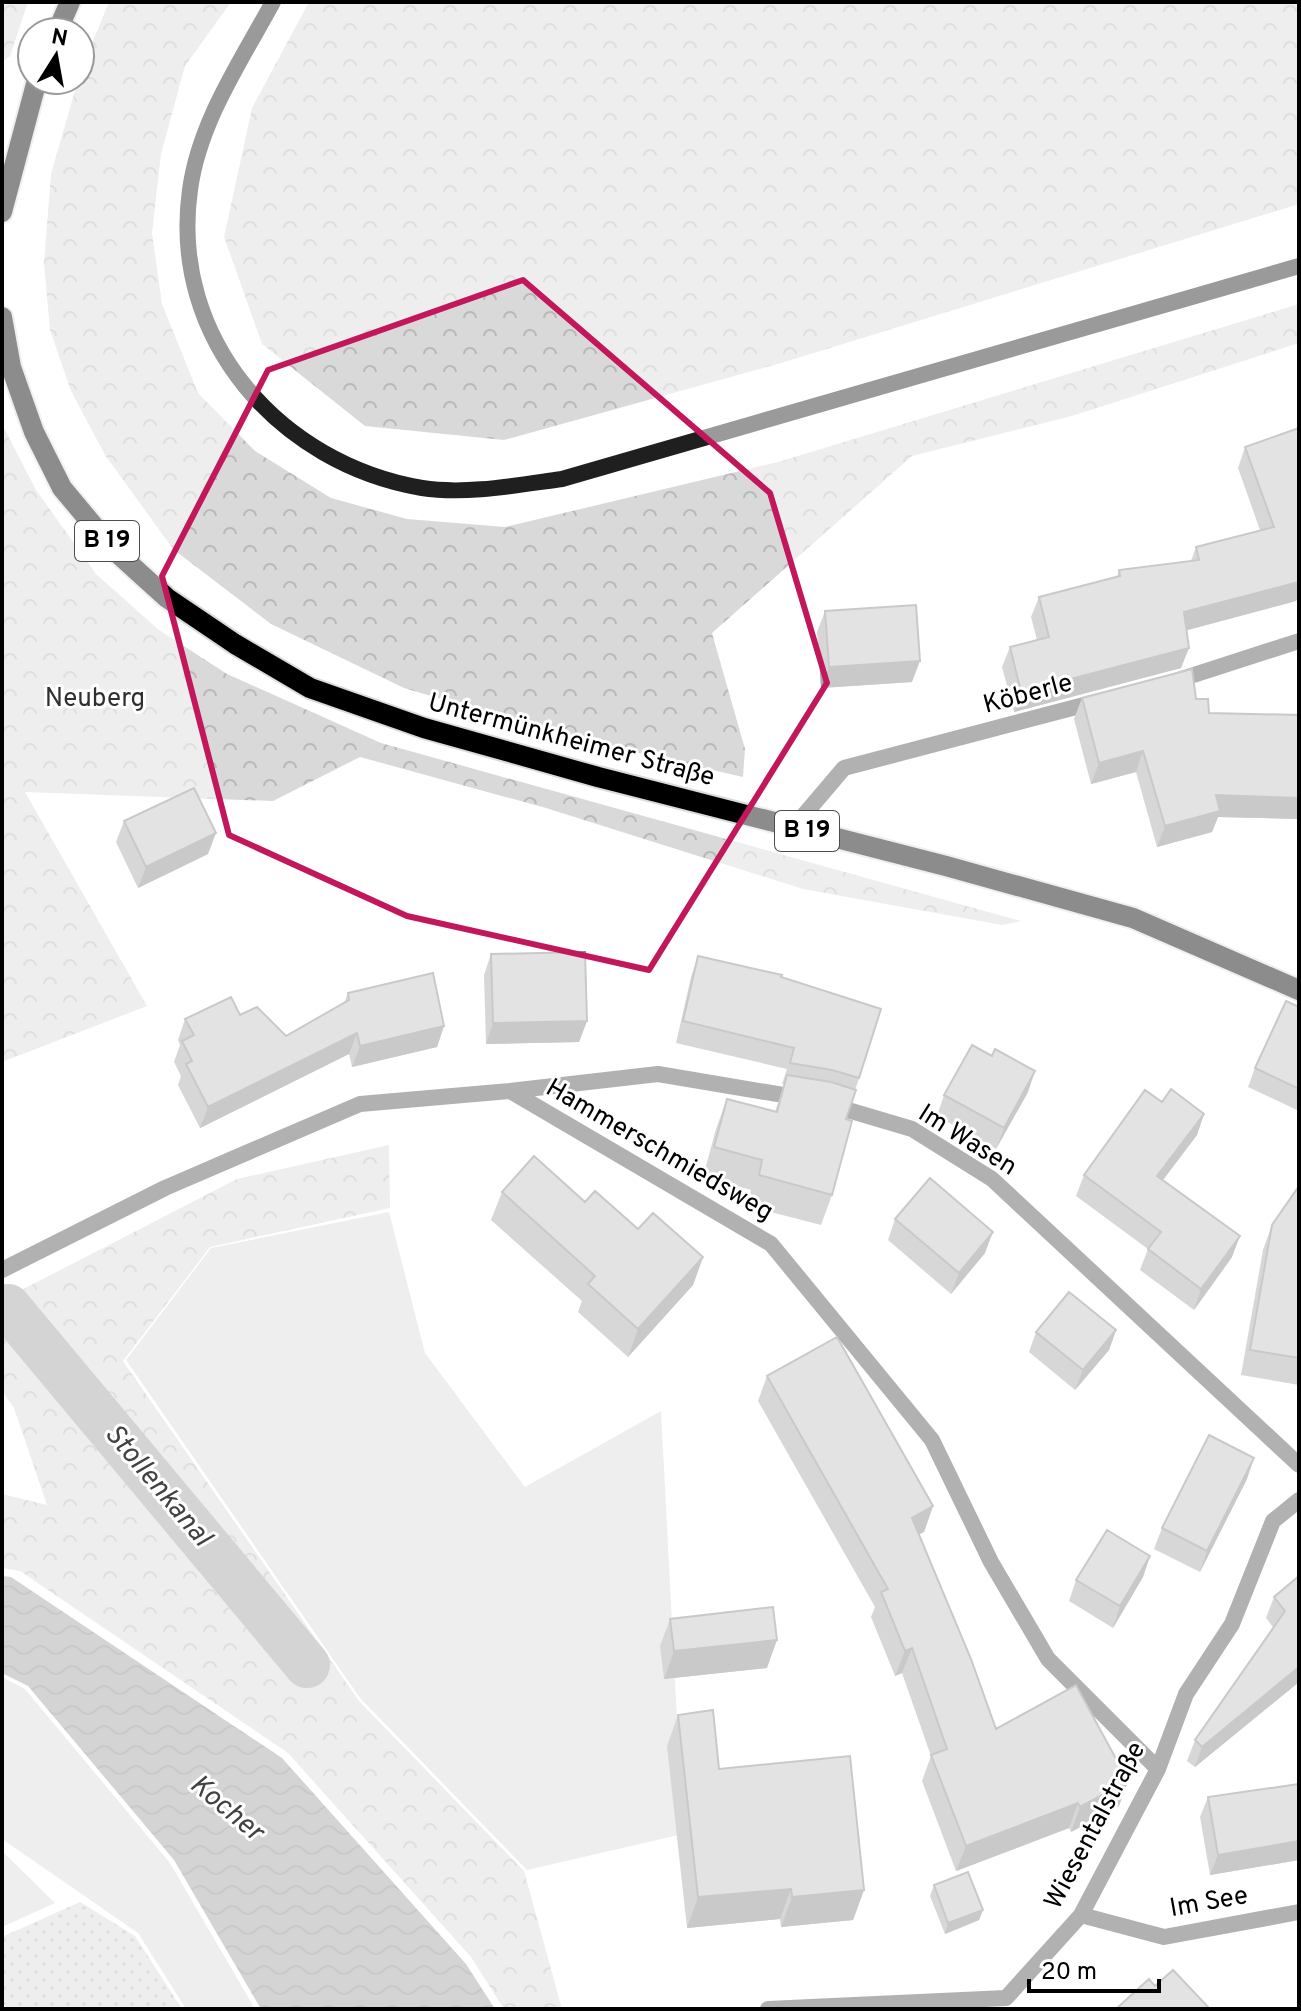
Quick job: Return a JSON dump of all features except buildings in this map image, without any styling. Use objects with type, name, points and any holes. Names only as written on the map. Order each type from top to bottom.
[{"type":"main road","points":[[273,2],[201,142],[190,191],[188,236],[194,278],[205,317],[230,367],[267,413],[312,448],[372,477],[425,489],[488,488],[562,479],[1299,266]]},
{"type":"main road","points":[[2,212],[33,96]]},
{"type":"main road","name":"Untermünkheimer Straße","points":[[2,317],[15,380],[34,432],[62,488],[124,559],[167,598],[235,644],[310,688],[424,728],[1133,918],[1299,990]]},
{"type":"street","points":[[1157,686],[1299,641]]},
{"type":"street","name":"Köberle","points":[[793,828],[844,768],[1112,698]]},
{"type":"street","name":"Im Wasen","points":[[510,1091],[658,1074],[822,1102],[912,1129],[992,1179],[1299,1465]]},
{"type":"street","name":"Hammerschmiedsweg","points":[[2,1270],[165,1188],[360,1104],[510,1091],[771,1244],[932,1440],[991,1562],[1048,1659],[1158,1769]]},
{"type":"street","name":"Wiesentalstraße","points":[[768,2009],[1011,2003],[1081,1915],[1158,1769],[1186,1694],[1232,1624],[1273,1521],[1299,1500]]},
{"type":"street","name":"Im See","points":[[1081,1915],[1164,1937],[1299,1912]]},
{"type":"highlighted area","points":[[523,280],[770,493],[827,683],[649,970],[407,916],[229,835],[162,576],[268,370]]},
{"type":"green space","points":[[2,2],[28,2],[23,16],[16,16],[16,38],[10,56],[2,62]]},
{"type":"green space","points":[[109,2],[231,2],[185,66],[161,154],[152,233],[162,304],[198,393],[255,451],[331,498],[407,519],[505,527],[778,462],[1299,304],[1299,343],[1072,416],[912,456],[712,633],[745,749],[743,777],[573,738],[404,688],[271,624],[173,549],[105,455],[71,391],[50,330],[44,263],[51,174],[73,96],[96,96],[96,34]]},
{"type":"green space","points":[[309,2],[1299,2],[1299,204],[781,363],[504,440],[365,426],[262,344],[224,237],[252,108]]},
{"type":"green space","name":"Neuberg","points":[[2,424],[36,490],[96,574],[159,630],[227,674],[381,743],[1021,921],[1002,925],[803,889],[546,808],[360,757],[273,801],[25,792],[147,1006],[2,1062]]},
{"type":"green space","points":[[389,1145],[390,1208],[210,1247],[123,1361],[359,1701],[524,1871],[562,2009],[504,2009],[471,1957],[288,1753],[20,1571],[2,1568],[2,1494],[47,1505],[14,1408],[2,1391],[2,1300],[237,1179]]},
{"type":"green space","points":[[389,1212],[425,1353],[525,1487],[661,1411],[683,1834],[527,1870],[360,1698],[126,1360],[211,1248]]},
{"type":"green space","points":[[2,1677],[25,1689],[170,1863],[255,2009],[186,2009],[138,1933],[2,1839]]},
{"type":"green space","points":[[2,1851],[55,1903],[2,1927]]},
{"type":"green space","points":[[80,1902],[135,1936],[182,2009],[6,2009],[2,2000],[2,1937]]},
{"type":"water","name":"Kocher","points":[[2,1576],[11,1577],[282,1758],[466,1964],[495,2009],[261,2009],[174,1860],[28,1686],[2,1673]]},
{"type":"waterway","name":"Stollenkanal","points":[[8,1307],[307,1665]]}]
